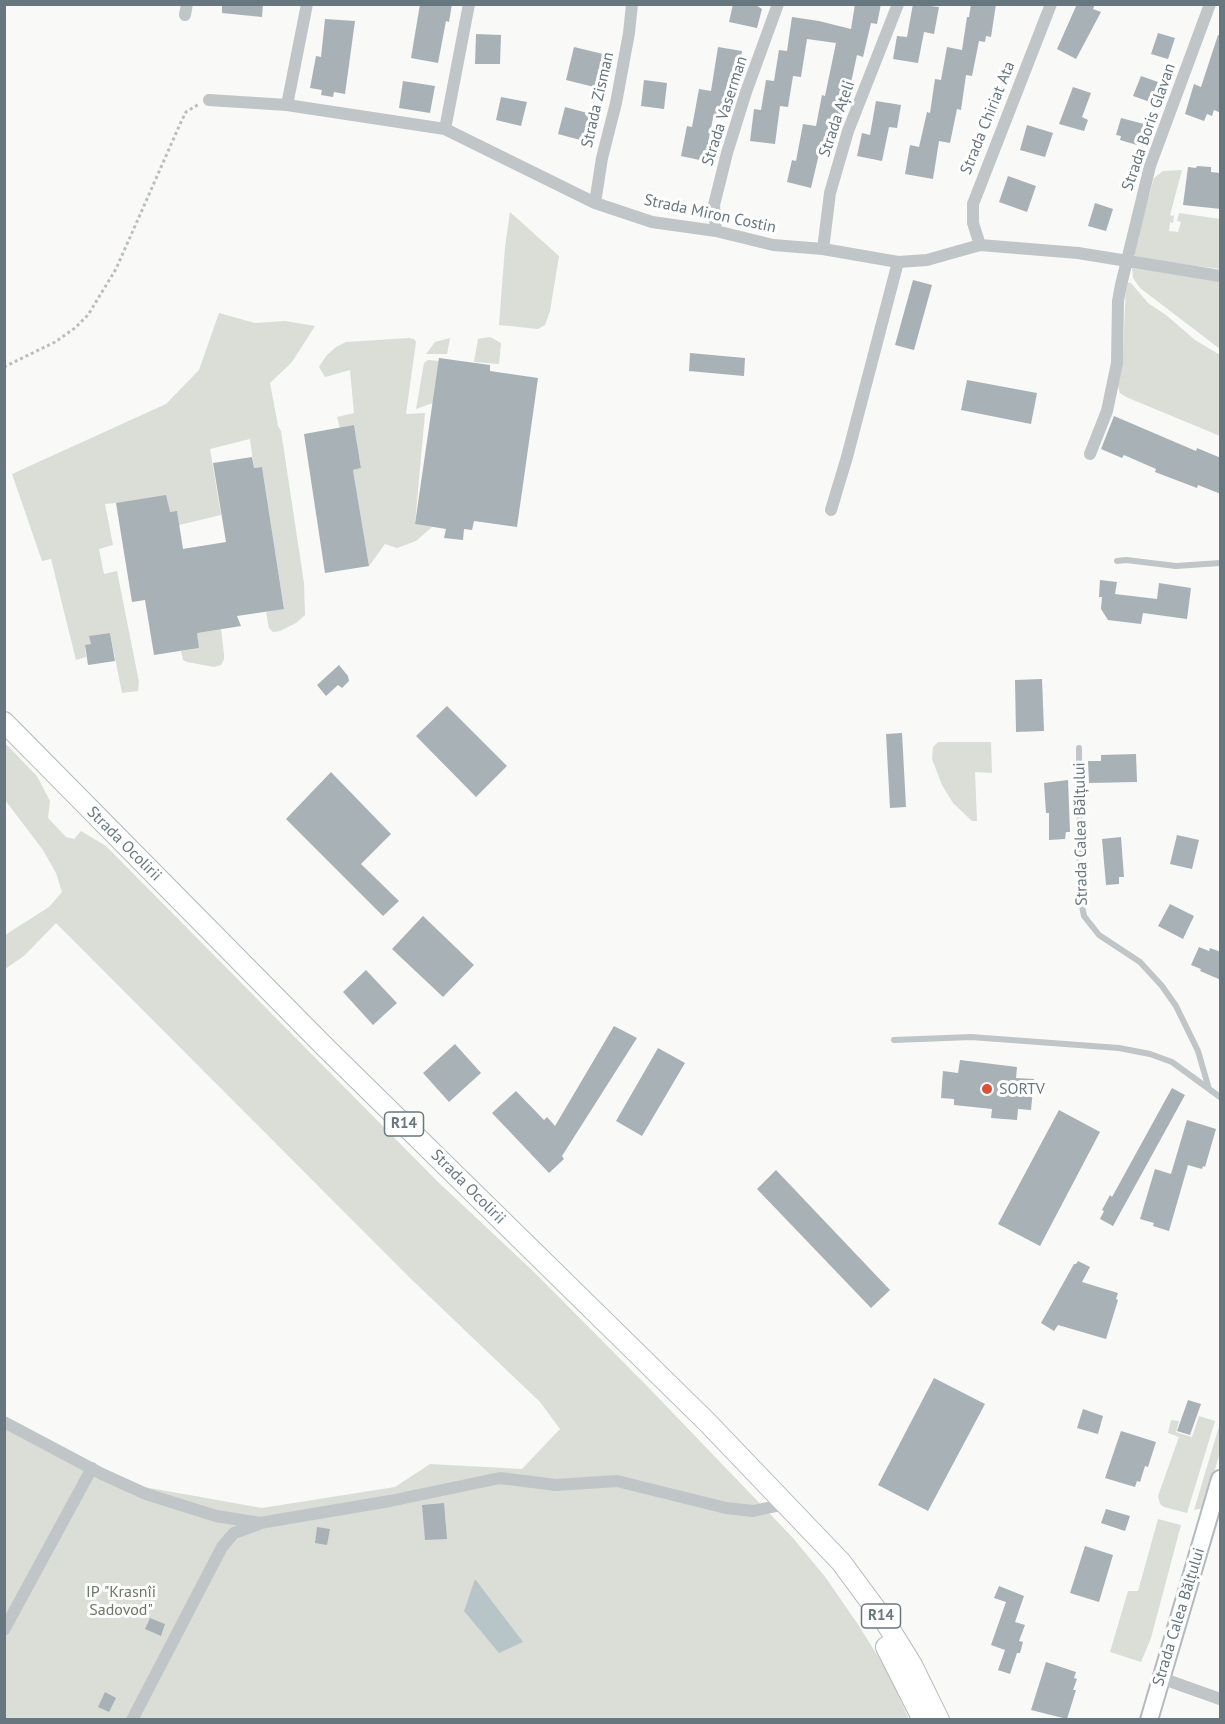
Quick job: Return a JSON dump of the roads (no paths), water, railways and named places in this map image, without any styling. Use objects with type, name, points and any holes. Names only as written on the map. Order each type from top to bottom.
[{"type":"main road","name":"Strada Ocolirii","points":[[4,722],[325,1047],[699,1414],[805,1525]]},
{"type":"main road","name":"Strada Calea Bălțului","points":[[1149,1719],[1216,1513],[1221,1479]]},
{"type":"main road","name":"R14","points":[[805,1525],[832,1568],[870,1619],[923,1719]]},
{"type":"main road","name":"R14","points":[[805,1525],[841,1562],[886,1623],[912,1665],[939,1719]]},
{"type":"street","points":[[287,105],[308,4]]},
{"type":"street","points":[[445,129],[469,4]]},
{"type":"street","name":"Strada Zisman","points":[[595,203],[602,158],[616,103],[632,4]]},
{"type":"street","name":"Strada Vaserman","points":[[716,231],[714,205],[727,153],[778,4]]},
{"type":"street","name":"Strada Ațeli","points":[[824,249],[830,193],[848,131],[898,4]]},
{"type":"street","name":"Strada Chiriat Ata","points":[[980,245],[974,223],[973,204],[1051,4]]},
{"type":"street","name":"Strada Boris Glavan","points":[[1090,454],[1107,411],[1117,363],[1118,301],[1150,166],[1210,4]]},
{"type":"street","name":"Strada Miron Costin","points":[[209,100],[287,105],[445,129],[595,203],[652,222],[716,231],[773,245],[824,249],[898,262],[927,260],[980,245],[1078,253],[1221,276]]},
{"type":"street","points":[[831,510],[898,262]]},
{"type":"street","points":[[4,1422],[146,1494],[216,1516],[260,1523]]},
{"type":"street","points":[[4,1630],[92,1468]]},
{"type":"street","points":[[132,1719],[222,1547],[234,1533],[260,1523],[390,1501],[500,1478],[556,1485],[617,1481],[726,1508],[753,1510],[786,1504]]},
{"type":"street","points":[[1161,1678],[1221,1699]]},
{"type":"lane","points":[[1117,561],[1176,566],[1221,563]]},
{"type":"lane","name":"Strada Calea Bălțului","points":[[1079,748],[1080,896],[1084,916],[1100,935],[1140,962],[1162,986],[1176,1006],[1198,1051],[1209,1089]]},
{"type":"lane","points":[[894,1040],[971,1037],[1119,1048],[1150,1054],[1172,1062],[1221,1097]]},
{"type":"place","name":"SORTV","points":[[987,1089]]},
{"type":"park label","name":"IP \"Krasnîi Sadovod\"","points":[[121,1601]]}]
